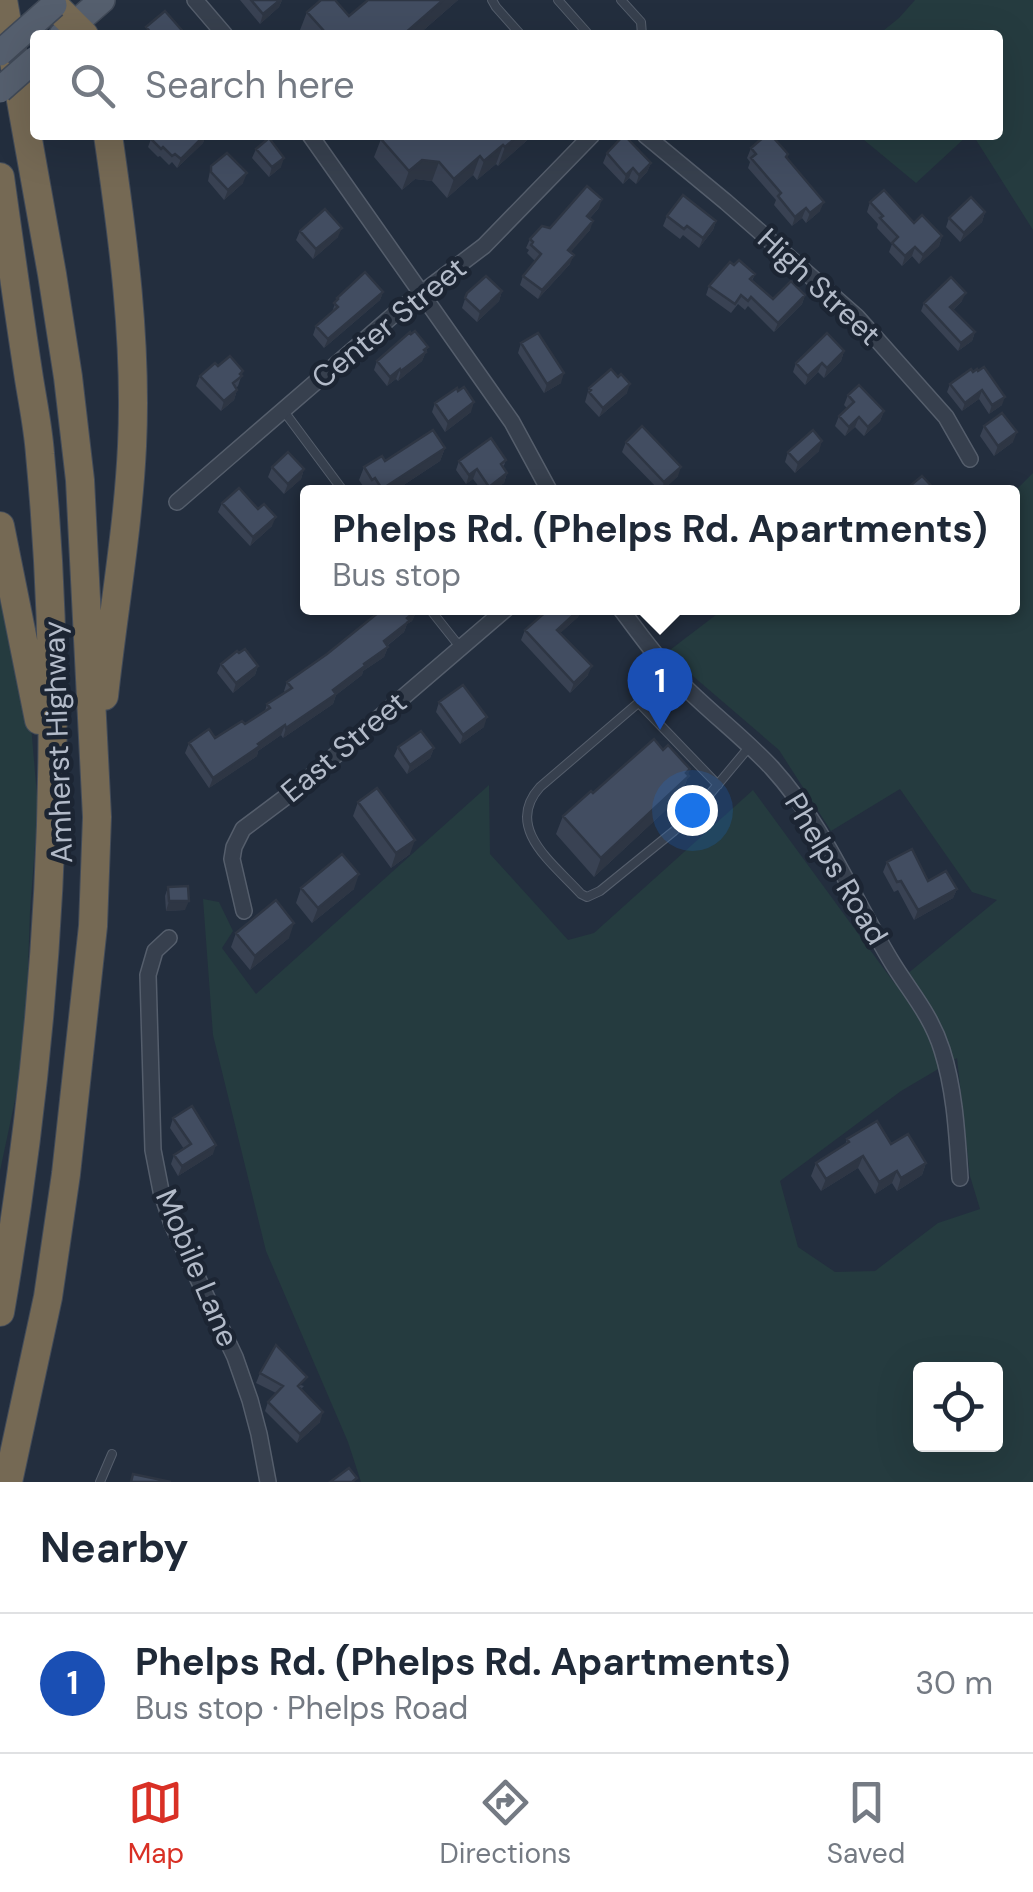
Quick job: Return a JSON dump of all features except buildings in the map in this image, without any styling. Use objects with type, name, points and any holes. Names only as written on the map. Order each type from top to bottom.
[{"type":"highway","name":"Amherst Highway","points":[[3,0],[55,291],[80,480],[97,817],[93,926],[66,1174],[48,1297],[8,1482]]},
{"type":"highway","points":[[97,817],[104,694],[132,442],[132,344],[122,228],[109,140]]},
{"type":"highway","name":"Amherst Highway","points":[[0,177],[40,451],[50,600],[54,780],[37,1050],[0,1312]]},
{"type":"highway","points":[[0,526],[38,713],[50,851]]},
{"type":"main road","points":[[67,20],[102,0]]},
{"type":"main road","points":[[0,53],[30,38]]},
{"type":"main road","points":[[0,90],[30,63]]},
{"type":"street","points":[[195,0],[220,30]]},
{"type":"street","points":[[313,140],[512,422],[546,485]]},
{"type":"street","name":"Center Street","points":[[177,502],[420,294],[484,246],[587,140]]},
{"type":"street","name":"High Street","points":[[652,140],[857,317],[946,417],[970,459]]},
{"type":"street","name":"East Street","points":[[244,911],[232,859],[243,829],[296,790],[499,615]]},
{"type":"street","name":"Phelps Road","points":[[625,615],[672,674],[774,770],[804,810],[894,966],[919,1000],[949,1076],[960,1178]]},
{"type":"street","name":"Mobile Lane","points":[[169,938],[155,951],[148,975],[153,1150],[172,1224],[228,1342],[250,1400],[268,1482]]},
{"type":"lane","points":[[492,0],[517,30]]},
{"type":"lane","points":[[558,0],[584,30]]},
{"type":"lane","points":[[621,0],[641,22],[642,30]]},
{"type":"lane","points":[[283,410],[339,485]]},
{"type":"lane","points":[[434,615],[460,648]]},
{"type":"lane","points":[[672,674],[540,787],[528,803],[528,834],[581,894],[592,896],[600,892],[674,831],[750,746]]},
{"type":"lane","points":[[639,703],[718,785]]},
{"type":"lane","points":[[100,1482],[112,1454]]},
{"type":"green space","points":[[915,0],[1033,0],[1033,230],[976,140],[1003,140],[1003,30],[884,30]]},
{"type":"green space","points":[[864,140],[963,140],[916,183]]},
{"type":"green space","points":[[1033,473],[1033,1482],[361,1482],[348,1442],[266,1251],[213,1035],[203,899],[219,902],[233,931],[222,948],[256,994],[489,785],[490,854],[568,940],[594,933],[753,790],[895,984],[997,900],[972,892],[900,789],[831,831],[779,750],[666,653],[716,615],[1020,615],[1020,486]],"holes":[[[957,1058],[970,1176],[980,1209],[938,1223],[875,1271],[835,1272],[798,1247],[780,1181],[901,1091]]]},
{"type":"green space","points":[[0,589],[30,714],[38,807],[25,1053],[0,1171]]},
{"type":"place","name":"Phelps Rd. (Phelps Rd. Apartments)","points":[[660,730]]}]
